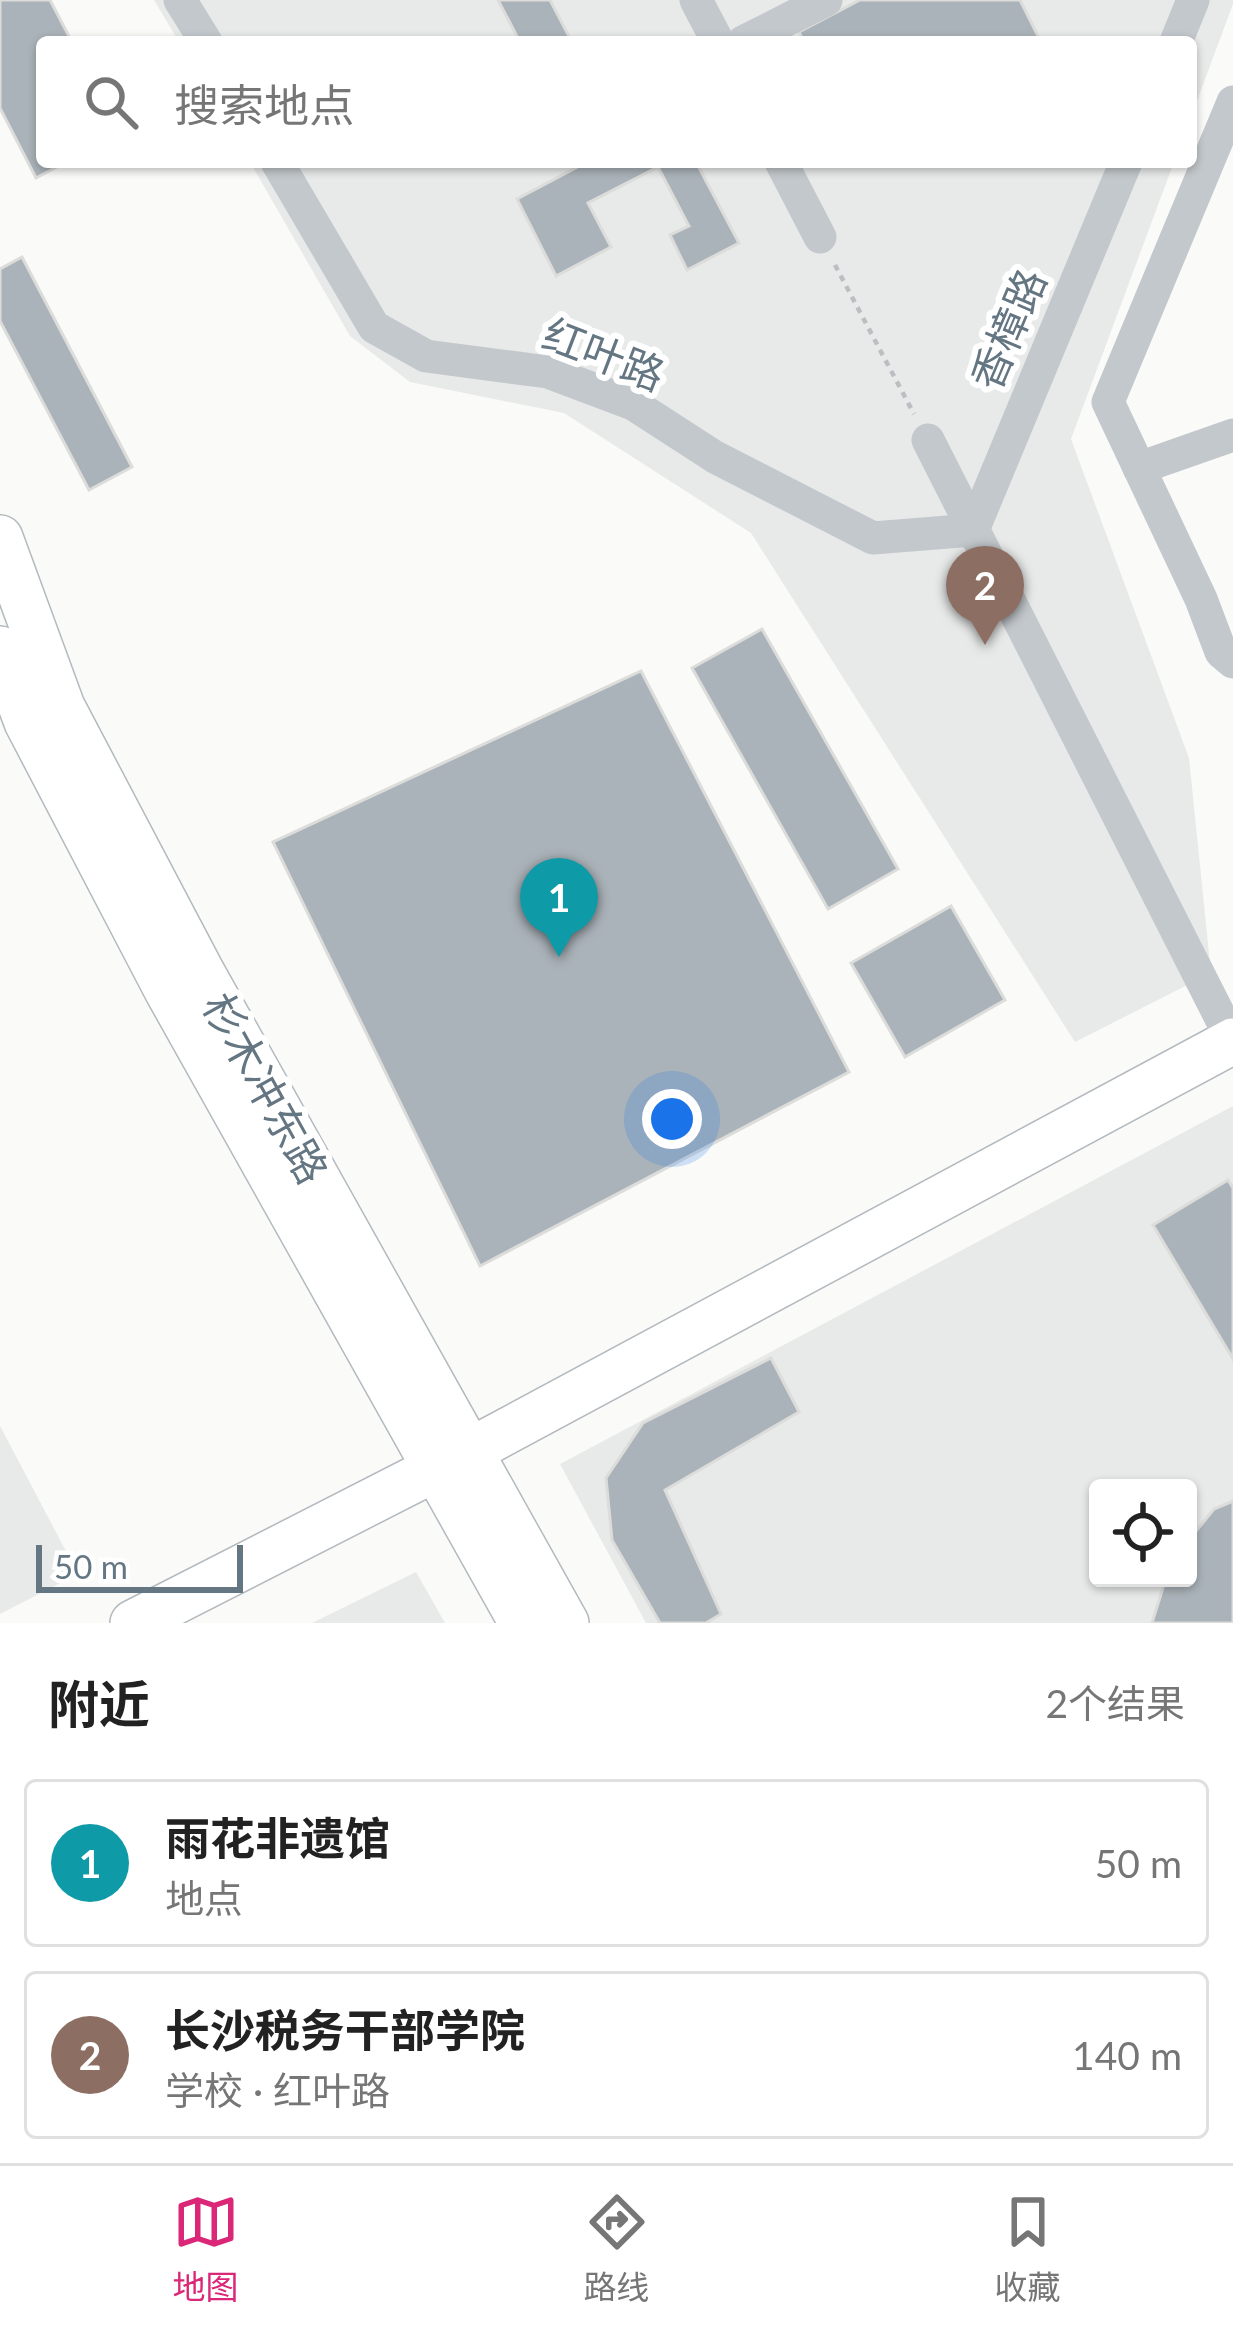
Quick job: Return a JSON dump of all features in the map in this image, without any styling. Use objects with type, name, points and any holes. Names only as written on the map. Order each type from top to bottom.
[{"type":"main road","name":"杉木冲东路","points":[[0,538],[62,707],[451,1461],[522,1623]]},
{"type":"main road","name":"杉木冲东路","points":[[0,649],[27,722],[157,969],[451,1461],[566,1623]]},
{"type":"main road","points":[[133,1623],[451,1461],[1233,1041]]},
{"type":"street","points":[[180,0],[202,36]]},
{"type":"street","points":[[696,0],[715,36]]},
{"type":"street","points":[[755,36],[826,0]]},
{"type":"street","points":[[1178,36],[1193,0]]},
{"type":"street","points":[[1233,102],[1108,403],[1201,599],[1221,652],[1233,662]]},
{"type":"street","name":"红叶路","points":[[281,168],[374,327],[426,356],[548,372],[633,404],[715,457],[873,538],[973,530]]},
{"type":"street","points":[[784,168],[820,237]]},
{"type":"street","name":"香樟路","points":[[973,530],[1124,168]]},
{"type":"street","points":[[1139,468],[1233,435]]},
{"type":"street","points":[[928,440],[1233,1041]]},
{"type":"path","points":[[820,237],[928,440]]},
{"type":"shaded area","points":[[154,0],[1233,0],[1197,101],[1197,36],[175,36]]},
{"type":"shaded area","points":[[253,168],[1172,168],[1071,439],[1189,758],[1211,973],[1075,1042],[751,533],[564,413],[410,382],[350,336]]},
{"type":"shaded area","points":[[1233,1106],[1233,1623],[646,1623],[560,1464]]},
{"type":"shaded area","points":[[0,1426],[78,1574],[0,1614]]},
{"type":"shaded area","points":[[416,1572],[445,1623],[312,1623]]},
{"type":"building","points":[[0,0],[50,0],[69,36],[36,36],[36,168],[55,168],[36,178],[0,108]]},
{"type":"building","points":[[498,0],[550,0],[569,36],[517,36]]},
{"type":"building","points":[[860,0],[1020,0],[1038,36],[801,36],[799,32]]},
{"type":"building","points":[[576,168],[656,168],[588,203],[611,247],[556,276],[517,199]]},
{"type":"building","points":[[659,168],[699,168],[739,243],[687,270],[670,235],[689,226]]},
{"type":"building","points":[[22,257],[132,467],[89,490],[0,321],[0,269]]},
{"type":"building","points":[[762,629],[898,869],[828,909],[692,668]]},
{"type":"building","points":[[641,671],[849,1072],[480,1266],[273,842]]},
{"type":"building","points":[[951,906],[1005,1000],[905,1057],[851,963]]},
{"type":"building","points":[[1228,1180],[1233,1188],[1233,1359],[1153,1225]]},
{"type":"building","points":[[771,1358],[799,1412],[665,1490],[721,1614],[706,1623],[660,1623],[612,1540],[606,1478],[643,1423]]},
{"type":"building","points":[[1233,1501],[1233,1623],[1152,1623],[1163,1587],[1197,1587],[1197,1530],[1214,1509]]},
{"type":"place","name":"长沙税务干部学院","points":[[985,645]]},
{"type":"place","name":"雨花非遗馆","points":[[559,957]]}]
